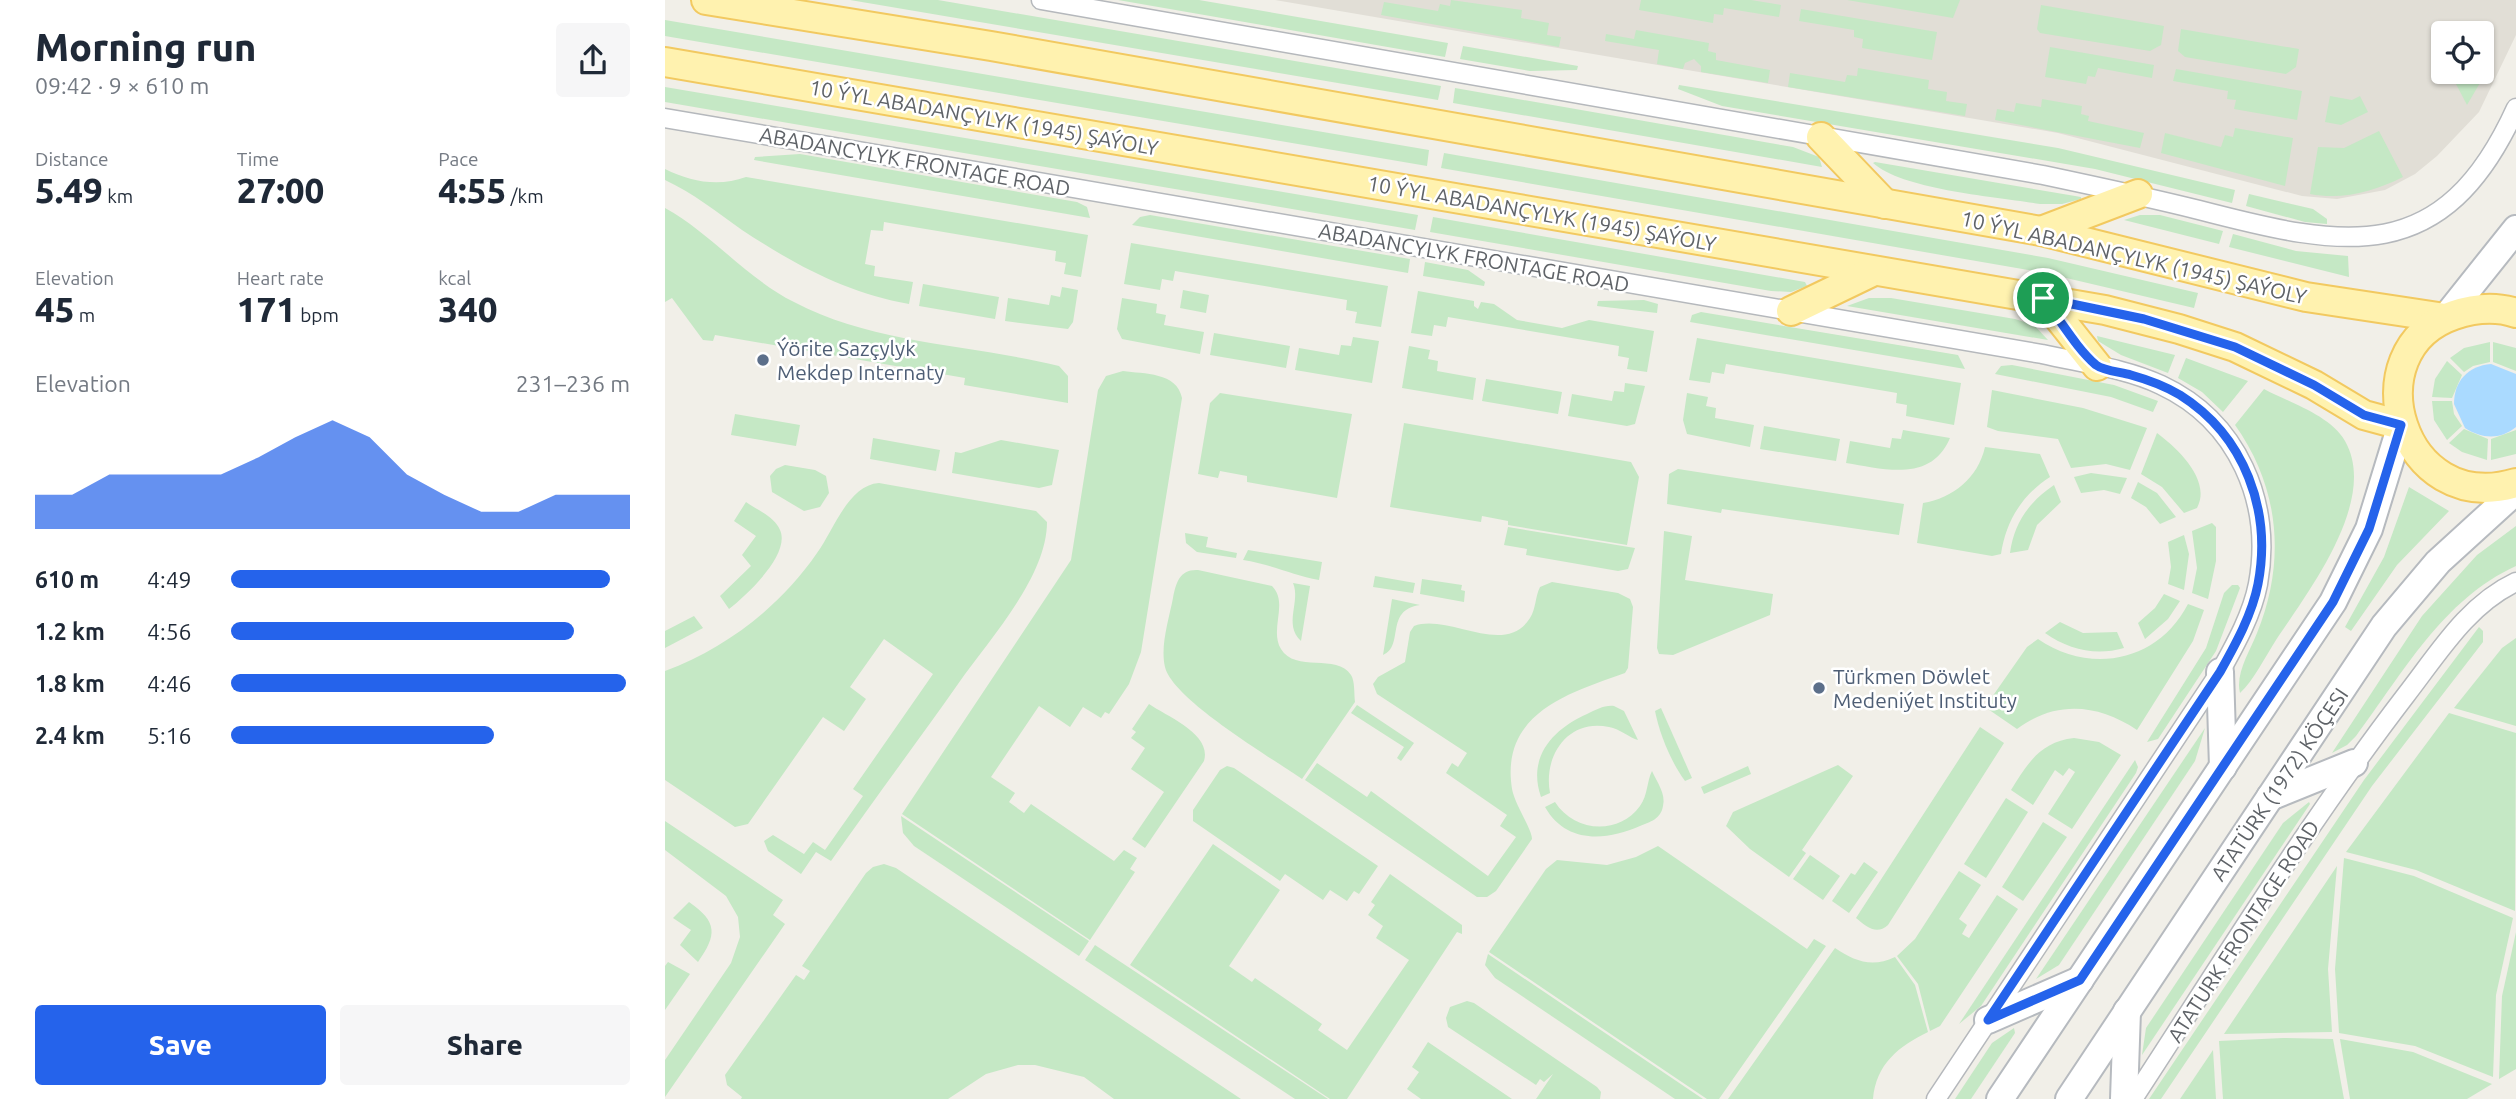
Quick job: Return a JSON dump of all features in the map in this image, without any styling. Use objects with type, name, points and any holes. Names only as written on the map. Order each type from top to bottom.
[{"type":"main road","name":"10 ÝYL ABADANÇYLYK (1945) ŞAÝOLY","points":[[706,0],[991,46],[2041,232],[2307,297],[2445,318]]},
{"type":"main road","name":"10 ÝYL ABADANÇYLYK (1945) ŞAÝOLY","points":[[665,62],[2043,298],[2144,319],[2235,347],[2314,385],[2364,415],[2401,425]]},
{"type":"main road","points":[[1821,137],[1885,204]]},
{"type":"main road","points":[[2041,232],[2138,194]]},
{"type":"main road","points":[[2516,229],[2445,318],[2425,333],[2410,353],[2400,376],[2397,400],[2401,425],[2416,453],[2439,474],[2467,487],[2499,489],[2516,484]]},
{"type":"main road","points":[[1791,311],[1874,271]]},
{"type":"main road","points":[[2043,298],[2097,366]]},
{"type":"main road","points":[[2445,318],[2473,309],[2503,309],[2516,313]]},
{"type":"main road","points":[[2000,1099],[2339,590],[2369,529],[2401,425]]},
{"type":"main road","name":"ATATÜRK (1972) KÖÇESI","points":[[2069,1099],[2384,626],[2454,546],[2516,491]]},
{"type":"main road","points":[[2220,672],[2223,767]]},
{"type":"main road","points":[[2270,797],[2354,764]]},
{"type":"main road","points":[[1988,1020],[2080,980]]},
{"type":"main road","points":[[2124,1099],[2127,1012]]},
{"type":"street","points":[[1041,0],[2138,194],[2284,232],[2332,239],[2367,237],[2412,224],[2441,209],[2464,192],[2492,153],[2516,108]]},
{"type":"street","name":"ABADANCYLYK FRONTAGE ROAD","points":[[665,118],[2097,366],[2159,384],[2208,416],[2246,469],[2260,510],[2262,551],[2253,598],[2220,672],[1935,1099]]},
{"type":"street","name":"ATATURK FRONTAGE ROAD","points":[[2133,1099],[2354,764],[2459,626],[2490,598],[2516,582]]},
{"type":"shaded area","points":[[1275,0],[2516,0],[2516,35],[2494,81],[2494,21],[2431,21],[2431,84],[2492,84],[2479,112],[2437,156],[2415,174],[2385,190],[2337,199],[2302,196],[2058,133]]},
{"type":"green space","points":[[850,0],[938,0],[1441,86],[1438,100]]},
{"type":"green space","points":[[1118,0],[1199,0],[1448,43],[1445,57]]},
{"type":"green space","points":[[1451,0],[1522,10],[1521,18],[1549,23],[1547,35],[1561,37],[1559,47],[1381,15],[1384,2],[1438,11],[1440,4],[1450,6]]},
{"type":"green space","points":[[1641,0],[1751,0],[1781,5],[1779,17],[1724,8],[1723,15],[1714,14],[1713,23],[1639,10]]},
{"type":"green space","points":[[1847,0],[1960,0],[1953,18]]},
{"type":"green space","points":[[2041,5],[2164,26],[2161,45],[2150,51],[2040,33],[2037,29]]},
{"type":"green space","points":[[1801,9],[1937,32],[1932,60],[1862,48],[1863,39],[1854,37],[1854,30],[1799,21]]},
{"type":"green space","points":[[665,20],[1429,150],[1427,166],[665,36]]},
{"type":"green space","points":[[2181,29],[2299,49],[2296,67],[2286,74],[2185,57],[2178,51]]},
{"type":"green space","points":[[1636,30],[1709,43],[1708,51],[1716,53],[1716,60],[1770,70],[1768,83],[1701,72],[1701,66],[1694,59],[1685,63],[1683,69],[1657,64],[1659,50],[1605,41],[1606,34],[1634,39]]},
{"type":"green space","points":[[1463,46],[1578,66],[1577,70],[1530,71],[1460,59]]},
{"type":"green space","points":[[2050,47],[2154,65],[2152,78],[2098,68],[2095,77],[2088,76],[2086,84],[2045,77]]},
{"type":"green space","points":[[1858,68],[1929,80],[1928,89],[1947,92],[1946,101],[1967,104],[1965,116],[1788,87],[1790,73],[1845,82],[1847,75],[1857,76]]},
{"type":"green space","points":[[2176,69],[2302,91],[2297,120],[2234,109],[2236,100],[2227,99],[2228,91],[2173,81]]},
{"type":"green space","points":[[2456,84],[2479,84],[2467,105]]},
{"type":"green space","points":[[1679,85],[2058,148],[2235,190],[2232,203],[2095,169],[1722,106],[1678,89]]},
{"type":"green space","points":[[665,87],[1418,215],[1415,230],[665,102]]},
{"type":"green space","points":[[1455,88],[1793,147],[1819,157],[1822,167],[1453,103]]},
{"type":"green space","points":[[2330,96],[2352,100],[2360,96],[2368,112],[2341,125],[2325,122]]},
{"type":"green space","points":[[2042,99],[2082,106],[2081,114],[2089,116],[2088,121],[2144,133],[2140,148],[1995,120],[1997,109],[2014,112],[2016,103],[2041,107]]},
{"type":"green space","points":[[2235,128],[2293,138],[2285,186],[2161,153],[2165,133],[2221,147],[2225,135],[2233,137]]},
{"type":"green space","points":[[2379,131],[2403,177],[2358,193],[2334,196],[2310,194],[2318,147],[2344,148]]},
{"type":"green space","points":[[1444,153],[2048,258],[2198,293],[2194,308],[2045,273],[1441,168]]},
{"type":"green space","points":[[800,154],[1077,202],[1087,207],[1090,218],[754,160],[755,157]]},
{"type":"green space","points":[[1873,163],[2081,199],[2062,204],[2040,204],[1952,191],[1906,180],[1887,172]]},
{"type":"green space","points":[[665,169],[705,182],[726,182],[746,177],[1088,235],[1081,277],[1064,274],[1066,263],[1055,261],[1056,251],[884,222],[883,231],[871,230],[865,264],[875,266],[874,276],[913,282],[909,304],[886,299],[843,285],[782,255],[665,180]]},
{"type":"green space","points":[[2249,194],[2313,209],[2327,219],[2327,224],[2305,222],[2246,206]]},
{"type":"green space","points":[[665,208],[698,230],[760,281],[794,302],[825,316],[891,335],[1059,366],[1068,376],[1068,403],[964,385],[965,378],[715,335],[713,341],[703,340],[672,298],[665,302]]},
{"type":"green space","points":[[1150,215],[1410,259],[1408,273],[1132,225],[1140,217]]},
{"type":"green space","points":[[2140,215],[2160,215],[2223,231],[2219,244],[2124,220]]},
{"type":"green space","points":[[1433,217],[1805,282],[1807,286],[1791,292],[1771,291],[1430,232]]},
{"type":"green space","points":[[2233,234],[2296,251],[2348,256],[2349,277],[2229,247]]},
{"type":"green space","points":[[1131,243],[1388,286],[1381,327],[1355,323],[1357,312],[1346,310],[1347,300],[1175,271],[1173,281],[1162,279],[1160,290],[1124,284]]},
{"type":"green space","points":[[1425,262],[1468,270],[1485,282],[1484,286],[1423,276]]},
{"type":"green space","points":[[923,284],[999,297],[995,319],[919,306]]},
{"type":"green space","points":[[1062,287],[1078,290],[1073,322],[1068,329],[1005,321],[1008,298],[1049,305],[1051,295],[1060,297]]},
{"type":"green space","points":[[1183,290],[1209,295],[1206,313],[1180,308]]},
{"type":"green space","points":[[1418,291],[1474,301],[1474,306],[1478,309],[1481,302],[1494,304],[1517,320],[1562,328],[1589,320],[1654,331],[1647,372],[1627,369],[1629,358],[1618,356],[1619,346],[1448,317],[1446,327],[1434,325],[1432,336],[1411,333]]},
{"type":"green space","points":[[1122,298],[1157,304],[1156,313],[1166,315],[1164,325],[1204,332],[1200,354],[1122,339],[1117,329]]},
{"type":"green space","points":[[1869,298],[1891,298],[2015,319],[2034,325],[2048,340],[1847,306]]},
{"type":"green space","points":[[1644,300],[1658,304],[1657,313],[1597,306],[1598,301]]},
{"type":"green space","points":[[1701,312],[1958,355],[1965,369],[1690,322],[1692,315]]},
{"type":"green space","points":[[1214,333],[1290,346],[1286,368],[1210,355]]},
{"type":"green space","points":[[2097,336],[2175,355],[2168,373],[2121,355],[2098,341]]},
{"type":"green space","points":[[1353,337],[1379,341],[1372,383],[1295,370],[1299,348],[1339,355],[1341,345],[1351,346]]},
{"type":"green space","points":[[1697,338],[1961,383],[1954,425],[1906,416],[1907,405],[1896,403],[1897,393],[1726,364],[1724,374],[1712,372],[1710,383],[1689,380]]},
{"type":"green space","points":[[2490,342],[2490,362],[2473,366],[2464,372],[2450,358],[2464,348]]},
{"type":"green space","points":[[2493,342],[2516,348],[2516,371],[2493,362]]},
{"type":"green space","points":[[1409,346],[1430,350],[1428,359],[1438,361],[1437,371],[1476,378],[1473,400],[1402,388]]},
{"type":"green space","points":[[2186,358],[2248,381],[2223,412],[2202,392],[2178,378]]},
{"type":"green space","points":[[2447,361],[2462,375],[2452,398],[2432,397],[2435,379]]},
{"type":"green space","points":[[2012,365],[2114,385],[2158,401],[2153,412],[2111,397],[1995,374],[2001,366]]},
{"type":"green space","points":[[1123,371],[1167,379],[1179,389],[1182,398],[1141,652],[1129,684],[1109,714],[1105,712],[1101,718],[1083,707],[1070,727],[1039,706],[991,777],[1015,793],[1009,802],[1024,813],[1031,804],[1114,861],[1124,850],[1137,858],[1130,869],[1135,872],[1090,940],[902,814],[1071,560],[1098,390],[1106,376]]},
{"type":"green space","points":[[1486,379],[1562,392],[1558,414],[1482,401]]},
{"type":"green space","points":[[1625,383],[1645,386],[1635,424],[1627,426],[1568,416],[1572,394],[1612,401],[1614,391],[1624,392]]},
{"type":"green space","points":[[2264,389],[2309,410],[2338,432],[2345,441],[2353,465],[2353,490],[2347,517],[2321,571],[2255,675],[2240,693],[2241,670],[2266,606],[2275,553],[2274,526],[2261,474],[2235,425]]},
{"type":"green space","points":[[1992,390],[2083,408],[2147,428],[2130,470],[2106,464],[2071,468],[2058,439],[1998,431],[1987,427]]},
{"type":"green space","points":[[1220,393],[1352,414],[1337,498],[1247,482],[1247,476],[1220,471],[1218,478],[1198,474],[1210,403]]},
{"type":"green space","points":[[1687,393],[1708,397],[1706,406],[1716,408],[1715,418],[1754,425],[1750,447],[1687,434],[1683,420]]},
{"type":"green space","points":[[2432,401],[2452,401],[2454,414],[2462,426],[2447,440],[2434,420]]},
{"type":"green space","points":[[735,414],[800,425],[796,446],[731,435]]},
{"type":"green space","points":[[1404,423],[1631,462],[1639,477],[1627,545],[1508,525],[1508,521],[1482,516],[1481,522],[1390,507]]},
{"type":"green space","points":[[1764,426],[1840,439],[1836,461],[1760,449]]},
{"type":"green space","points":[[2464,429],[2488,439],[2487,460],[2462,452],[2449,443]]},
{"type":"green space","points":[[1903,430],[1950,438],[1942,452],[1931,462],[1919,467],[1891,470],[1846,463],[1850,441],[1890,448],[1892,438],[1901,439]]},
{"type":"green space","points":[[2516,430],[2516,454],[2491,460],[2491,439]]},
{"type":"green space","points":[[2157,433],[2174,447],[2196,476],[2200,487],[2197,508],[2184,513],[2162,487],[2141,474]]},
{"type":"green space","points":[[873,438],[940,450],[936,471],[870,459]]},
{"type":"green space","points":[[1001,440],[1059,450],[1052,485],[1039,488],[952,473],[955,452],[961,453]]},
{"type":"green space","points":[[1985,447],[2040,454],[2050,477],[2031,492],[2017,510],[2003,542],[2001,554],[1992,556],[1917,543],[1923,503],[1944,496],[1963,485],[1977,468]]},
{"type":"green space","points":[[785,465],[815,470],[826,476],[829,493],[820,507],[804,511],[772,492],[770,476]]},
{"type":"green space","points":[[1678,469],[1904,504],[1899,535],[1722,509],[1721,513],[1667,504],[1669,474]]},
{"type":"green space","points":[[2091,473],[2127,478],[2120,494],[2104,490],[2081,493],[2074,477]]},
{"type":"green space","points":[[2138,482],[2157,493],[2176,517],[2160,524],[2146,507],[2131,498]]},
{"type":"green space","points":[[879,483],[1036,511],[1047,522],[1044,543],[1027,586],[1000,628],[831,861],[816,852],[801,874],[768,851],[764,841],[773,835],[804,854],[813,842],[825,850],[863,796],[853,789],[933,674],[884,639],[850,687],[866,699],[844,731],[823,717],[748,824],[735,827],[665,780],[665,671],[688,662],[730,638],[769,608],[817,553],[850,500],[868,486]]},
{"type":"green space","points":[[2054,485],[2061,502],[2037,525],[2028,550],[2010,553],[2015,532],[2024,514]]},
{"type":"green space","points":[[2409,487],[2449,511],[2397,565],[2351,631],[2345,627],[2384,557]]},
{"type":"green space","points":[[746,502],[778,525],[782,540],[765,573],[729,609],[720,596],[751,566],[742,555],[756,536],[734,521]]},
{"type":"green space","points":[[2212,523],[2216,527],[2216,561],[2208,599],[2192,593],[2197,568],[2192,531]]},
{"type":"green space","points":[[2516,526],[2516,566],[2490,580],[2446,618],[2408,663],[2356,736],[2347,745],[2332,753],[2422,616],[2477,555]]},
{"type":"green space","points":[[1508,527],[1635,548],[1628,569],[1618,571],[1526,555],[1527,549],[1504,545]]},
{"type":"green space","points":[[1664,531],[1692,536],[1685,580],[1773,594],[1770,615],[1673,655],[1659,654],[1657,648]]},
{"type":"green space","points":[[1185,533],[1208,537],[1206,547],[1237,553],[1236,558],[1197,552],[1186,543]]},
{"type":"green space","points":[[2184,535],[2189,554],[2184,590],[2168,584],[2171,567],[2168,542]]},
{"type":"green space","points":[[1248,550],[1322,562],[1319,580],[1243,560]]},
{"type":"green space","points":[[1198,570],[1272,586],[1279,600],[1278,641],[1287,656],[1306,662],[1336,665],[1351,675],[1355,702],[1302,779],[1204,711],[1172,680],[1165,667],[1164,641],[1176,587],[1183,574]]},
{"type":"green space","points":[[1375,576],[1415,583],[1413,593],[1373,587]]},
{"type":"green space","points":[[1422,579],[1462,585],[1461,590],[1465,591],[1464,602],[1420,594]]},
{"type":"green space","points":[[1552,582],[1618,593],[1630,599],[1633,607],[1628,668],[1625,673],[1561,698],[1528,724],[1517,742],[1511,763],[1512,789],[1532,839],[1496,891],[1487,897],[1477,897],[1305,780],[1317,763],[1367,797],[1371,791],[1488,876],[1516,837],[1500,826],[1507,815],[1446,773],[1452,763],[1458,767],[1467,753],[1377,694],[1373,684],[1378,677],[1405,662],[1410,632],[1414,626],[1443,625],[1491,635],[1506,634],[1519,629],[1530,618],[1540,587]]},
{"type":"green space","points":[[1293,583],[1310,586],[1301,641],[1293,627]]},
{"type":"green space","points":[[2232,585],[2238,585],[2240,588],[2216,651],[2158,739],[2147,742],[2206,648],[2224,593]]},
{"type":"green space","points":[[2164,594],[2180,601],[2168,619],[2145,639],[2138,623],[2155,608]]},
{"type":"green space","points":[[1392,599],[1420,605],[1409,608],[1402,614],[1393,644],[1383,655]]},
{"type":"green space","points":[[2188,604],[2204,610],[2193,641],[2137,730],[2107,715],[2077,709],[2047,713],[2017,729],[1985,707],[2027,647],[2038,639],[2079,657],[2121,657],[2141,650],[2159,639],[2175,624]]},
{"type":"green space","points":[[694,616],[703,628],[665,648],[665,631]]},
{"type":"green space","points":[[2060,622],[2083,633],[2117,632],[2124,648],[2093,651],[2064,644],[2045,633]]},
{"type":"green space","points":[[2479,627],[2483,631],[2483,642],[2372,786],[2161,1099],[2149,1099],[2364,780]]},
{"type":"green space","points":[[2516,638],[2516,726],[2454,708],[2502,648]]},
{"type":"green space","points":[[1149,704],[1187,727],[1205,751],[1204,761],[1145,848],[1132,839],[1164,792],[1131,769],[1145,748],[1131,738],[1136,732],[1132,729]]},
{"type":"green space","points":[[1357,705],[1414,743],[1401,761],[1397,758],[1404,747],[1351,713]]},
{"type":"green space","points":[[1614,706],[1624,711],[1638,740],[1609,727],[1581,728],[1570,734],[1555,753],[1549,779],[1550,793],[1541,797],[1537,769],[1540,757],[1554,736],[1587,714],[1603,707]]},
{"type":"green space","points":[[1661,708],[1692,778],[1685,781],[1670,756],[1660,729],[1655,711]]},
{"type":"green space","points":[[2449,713],[2516,733],[2515,911],[2416,870],[2346,852]]},
{"type":"green space","points":[[1980,727],[2004,743],[1888,925],[1879,930],[1867,927],[1856,918]]},
{"type":"green space","points":[[2205,728],[2195,761],[2059,965],[2036,979]]},
{"type":"green space","points":[[2074,738],[2099,742],[2121,755],[2072,829],[2048,814],[2075,772],[2069,768],[2063,776],[2055,770],[2033,805],[2011,790],[2036,755],[2052,744]]},
{"type":"green space","points":[[2135,760],[2138,767],[2136,773],[1981,1006],[1959,1024]]},
{"type":"green space","points":[[1838,765],[1853,776],[1802,850],[1806,853],[1789,877],[1750,849],[1726,826],[1733,812]]},
{"type":"green space","points":[[1227,766],[1234,768],[1378,866],[1359,894],[1354,891],[1347,901],[1330,890],[1323,900],[1285,874],[1280,881],[1193,821],[1193,810],[1220,770]]},
{"type":"green space","points":[[1748,766],[1751,774],[1704,794],[1701,787]]},
{"type":"green space","points":[[1652,771],[1662,793],[1662,810],[1655,819],[1627,831],[1601,836],[1575,833],[1564,828],[1545,807],[1555,802],[1573,820],[1584,824],[1608,826],[1620,822],[1631,816],[1640,806]]},
{"type":"green space","points":[[2006,798],[2028,812],[1986,878],[1964,864]]},
{"type":"green space","points":[[2309,802],[2142,1055],[2146,1028],[2283,823]]},
{"type":"green space","points":[[901,816],[1089,941],[1079,956],[914,846],[903,833]]},
{"type":"green space","points":[[665,821],[783,900],[773,915],[785,924],[665,1097],[665,1060],[731,963],[740,937],[738,917],[726,896],[665,850]]},
{"type":"green space","points":[[2043,822],[2067,837],[2023,901],[2002,887]]},
{"type":"green space","points":[[1213,844],[1280,890],[1229,966],[1252,982],[1255,978],[1322,1024],[1318,1030],[1347,1050],[1409,960],[1376,938],[1383,926],[1368,915],[1375,905],[1371,902],[1390,874],[1462,925],[1462,934],[1457,932],[1347,1099],[1330,1099],[1130,965]]},
{"type":"green space","points":[[1658,846],[1807,949],[1814,939],[1826,946],[1719,1099],[1707,1099],[1489,952],[1546,869],[1557,860],[1607,865],[1636,857]]},
{"type":"green space","points":[[1810,855],[1840,876],[1823,900],[1793,879]]},
{"type":"green space","points":[[2344,858],[2414,876],[2513,918],[2496,995],[2493,1077],[2415,1046],[2339,1033],[2335,969]]},
{"type":"green space","points":[[1864,862],[1878,872],[1849,913],[1832,901],[1851,873],[1855,875]]},
{"type":"green space","points":[[884,864],[896,868],[1241,1099],[1114,1099],[1084,1077],[1035,1065],[1018,1065],[986,1074],[948,1099],[741,1099],[742,1097],[727,1085],[725,1075],[796,975],[804,980],[810,971],[802,966],[866,873],[873,867]]},
{"type":"green space","points":[[2337,866],[2328,969],[2332,1032],[2224,1034]]},
{"type":"green space","points":[[1959,871],[1981,885],[1959,919],[1967,925],[1962,934],[1969,938],[1997,895],[2018,909],[1940,1026],[1930,1031],[1918,984],[1897,956],[1915,939]]},
{"type":"green space","points":[[689,902],[705,916],[711,929],[709,944],[698,962],[680,945],[691,930],[673,918]]},
{"type":"green space","points":[[2516,932],[2516,1069],[2499,1079],[2502,996]]},
{"type":"green space","points":[[1095,945],[1328,1099],[1295,1099],[1085,960]]},
{"type":"green space","points":[[1835,948],[1863,962],[1879,962],[1895,957],[1915,985],[1928,1032],[1908,1043],[1884,1066],[1873,1099],[1728,1099]]},
{"type":"green space","points":[[1488,954],[1703,1099],[1675,1099],[1495,978],[1485,965]]},
{"type":"green space","points":[[668,962],[690,974],[665,1010],[665,966]]},
{"type":"green space","points":[[1467,1001],[1474,1003],[1597,1087],[1601,1092],[1600,1099],[1536,1099],[1553,1074],[1544,1082],[1540,1079],[1536,1085],[1448,1027],[1446,1018],[1450,1007]]},
{"type":"green space","points":[[2014,1028],[2015,1033],[1971,1099],[1955,1099],[1992,1043]]},
{"type":"green space","points":[[2333,1039],[2344,1099],[2223,1099],[2219,1041]]},
{"type":"green space","points":[[2340,1039],[2413,1052],[2492,1084],[2467,1099],[2350,1099]]},
{"type":"green space","points":[[1428,1042],[1512,1099],[1421,1099],[1407,1089],[1419,1072],[1412,1067]]},
{"type":"green space","points":[[2213,1050],[2216,1099],[2180,1099]]},
{"type":"water","points":[[2491,364],[2516,374],[2516,427],[2497,436],[2484,436],[2465,428],[2454,404],[2457,388],[2464,376],[2469,371]]},
{"type":"place","name":"Ýörite Sazçylyk Mekdep Internaty","points":[[763,360]]},
{"type":"place","name":"Türkmen Döwlet Medeniýet Instituty","points":[[1819,688]]},
{"type":"route","points":[[2043,298],[2144,319],[2235,347],[2314,385],[2364,415],[2401,425],[2369,529],[2333,602],[2080,980],[1988,1020],[2220,672],[2238,639],[2249,610],[2257,586],[2262,551],[2260,510],[2253,485],[2234,449],[2208,416],[2159,384],[2097,366],[2043,298]]}]
